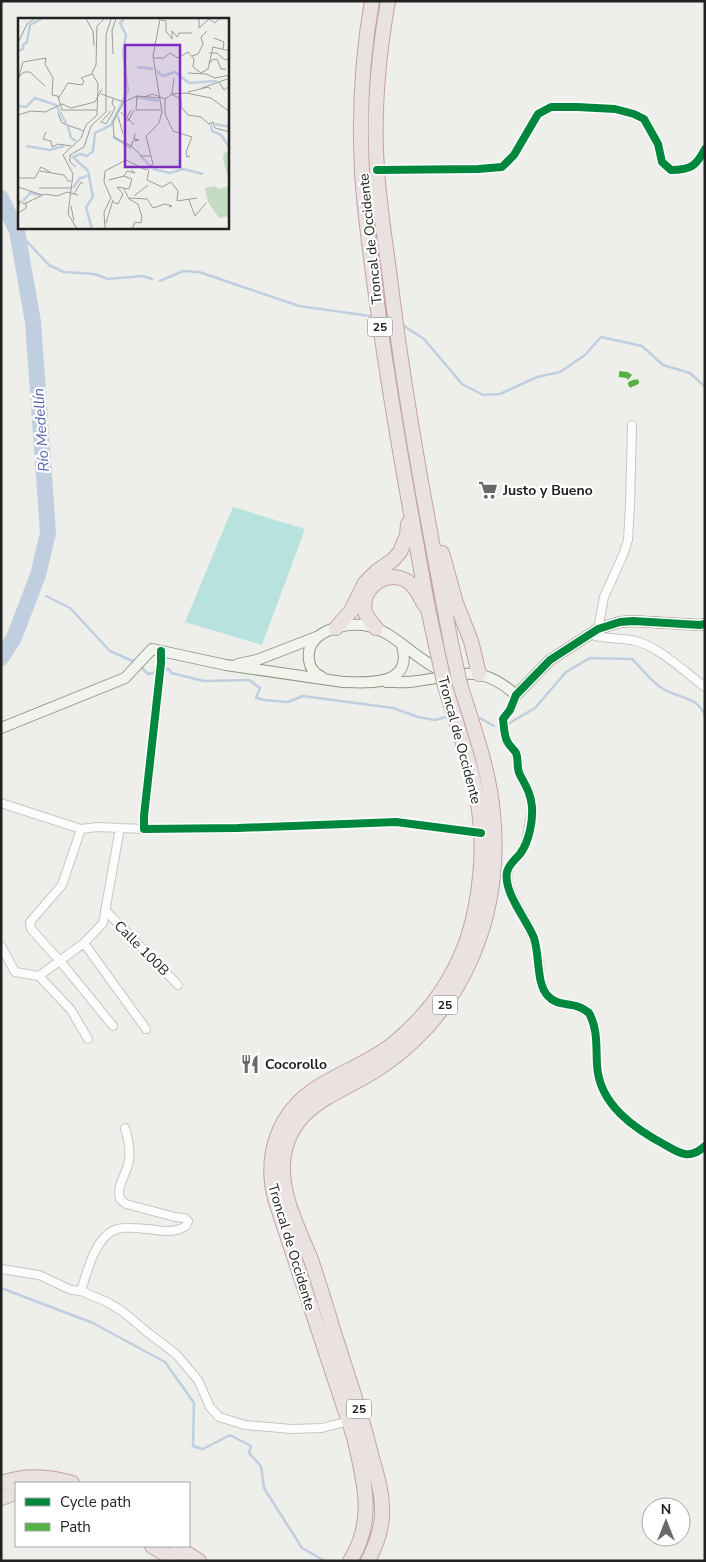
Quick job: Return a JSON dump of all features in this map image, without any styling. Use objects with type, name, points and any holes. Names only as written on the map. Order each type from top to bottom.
[{"type":"highway","name":"Troncal de Occidente","points":[[368,1561],[377,1541],[380,1528],[381,1494],[362,1418],[311,1260],[288,1197],[284,1179],[286,1148],[293,1130],[313,1106],[383,1066],[415,1040],[448,1001],[478,944],[486,917],[492,889],[495,833],[489,787],[452,681],[437,650],[408,498],[383,348],[362,173],[363,78],[372,1]]},
{"type":"highway","name":"Troncal de Occidente","points":[[350,1561],[365,1527],[366,1508],[362,1471],[349,1421],[275,1199],[271,1176],[272,1152],[279,1130],[286,1118],[306,1096],[318,1087],[367,1061],[392,1044],[422,1016],[434,1001],[448,981],[462,953],[474,914],[481,861],[480,811],[452,681],[452,648],[423,498],[399,348],[377,170],[376,104],[382,38],[388,1]]},
{"type":"highway","points":[[414,438],[444,559],[456,602],[471,641],[479,674]]},
{"type":"highway","points":[[336,628],[351,611],[365,583],[377,571],[393,560],[405,543],[408,523],[408,498]]},
{"type":"highway","points":[[376,628],[368,618],[365,603],[366,595],[370,588],[385,578],[406,580],[412,585],[428,609]]},
{"type":"highway","points":[[1,1483],[41,1477],[68,1482]]},
{"type":"highway","points":[[1,1498],[15,1493]]},
{"type":"highway","points":[[154,1547],[176,1561]]},
{"type":"highway","points":[[178,1547],[199,1561]]},
{"type":"street","points":[[377,170],[502,167],[514,155],[538,114],[551,107],[615,109],[644,119],[658,144],[662,162],[671,170],[684,170],[698,162],[705,149]]},
{"type":"street","points":[[594,632],[604,597],[628,540],[632,425]]},
{"type":"street","points":[[705,624],[633,621],[620,622],[594,632],[550,660],[516,695],[510,710],[502,719],[506,741],[516,753],[518,769],[530,794],[532,809],[526,842],[520,854],[510,865],[507,872],[507,880],[512,895],[534,940],[543,990],[556,1002],[573,1005],[589,1013],[596,1030],[599,1082],[607,1097],[620,1114],[650,1137],[682,1154],[688,1155],[698,1152],[705,1146]]},
{"type":"street","points":[[226,665],[244,664],[257,660],[336,628],[356,625],[376,628],[385,632],[452,681]]},
{"type":"street","points":[[594,632],[603,638],[626,639],[650,646],[705,687]]},
{"type":"street","points":[[320,636],[314,641],[308,655],[313,670],[318,676],[325,679]]},
{"type":"street","points":[[1,728],[125,678],[152,649],[226,665],[360,683],[386,680],[394,677],[404,663],[405,654],[402,646]]},
{"type":"street","points":[[144,829],[161,663],[160,651]]},
{"type":"street","points":[[378,681],[452,681],[465,673],[479,674],[499,682],[516,695]]},
{"type":"street","points":[[1,803],[81,830],[97,827],[144,829],[238,828],[396,822],[481,833]]},
{"type":"street","points":[[39,976],[84,943],[103,923],[120,828]]},
{"type":"street","points":[[81,830],[62,885],[30,922],[31,929],[60,961],[112,1026]]},
{"type":"street","name":"Calle 100B","points":[[106,912],[178,984]]},
{"type":"street","points":[[84,943],[146,1029]]},
{"type":"street","points":[[1,946],[15,972],[39,976],[71,1010],[88,1039]]},
{"type":"street","points":[[80,1291],[97,1248],[110,1232],[117,1229],[136,1228],[174,1231],[180,1230],[188,1221],[185,1218],[126,1204],[120,1199],[119,1188],[126,1172],[130,1155],[125,1128]]},
{"type":"street","points":[[1,1269],[39,1275],[71,1290],[80,1291],[107,1302],[122,1311],[176,1354],[198,1380],[210,1407],[219,1417],[245,1425],[298,1429],[322,1428],[349,1421]]},
{"type":"shaded area","points":[[233,507],[305,529],[262,645],[185,622]]},
{"type":"waterway","name":"Río Medellín","points":[[1,198],[17,231],[33,322],[48,533],[38,575],[14,638],[1,658]]},
{"type":"waterway","points":[[17,231],[49,265],[64,272],[94,274],[108,279],[143,276],[152,279]]},
{"type":"waterway","points":[[160,281],[183,271],[199,272],[299,306],[370,316]]},
{"type":"waterway","points":[[401,324],[424,339],[462,384],[483,395],[500,394],[537,377],[560,372],[585,355],[601,337],[642,346],[663,365],[690,373],[705,387]]},
{"type":"waterway","points":[[46,596],[70,608],[110,651],[135,662]]},
{"type":"waterway","points":[[508,724],[535,708],[566,672],[590,658],[632,659],[659,687],[693,701],[705,716]]},
{"type":"waterway","points":[[139,665],[148,674],[169,669],[171,673],[204,681],[249,680],[260,688],[256,698],[264,700],[288,702],[303,696],[393,708],[418,717],[435,720],[446,717]]},
{"type":"waterway","points":[[480,718],[494,726]]},
{"type":"waterway","points":[[1,1288],[93,1323],[165,1362],[194,1403],[193,1446],[203,1449],[230,1435],[251,1446],[249,1453],[261,1466],[264,1488],[302,1548],[325,1561]]},
{"type":"marked path","points":[[619,374],[627,375],[636,382],[631,384],[633,386]]},
{"type":"cycle path","points":[[377,170],[502,167],[514,155],[538,114],[551,107],[615,109],[644,119],[658,144],[662,162],[671,170],[692,166],[705,149]]},
{"type":"cycle path","points":[[705,624],[633,621],[620,622],[598,629],[550,660],[516,695],[510,710],[503,719],[506,739],[516,753],[519,772],[529,794],[532,813],[526,844],[509,867],[507,880],[516,906],[534,938],[544,991],[554,1001],[578,1006],[589,1013],[595,1032],[599,1079],[604,1092],[621,1114],[643,1132],[682,1153],[695,1153],[705,1146]]},
{"type":"cycle path","points":[[161,651],[144,829],[238,828],[396,822],[481,833]]},
{"type":"place","name":"Justo y Bueno","points":[[488,490]]},
{"type":"place","name":"Cocorollo","points":[[250,1064]]}]
